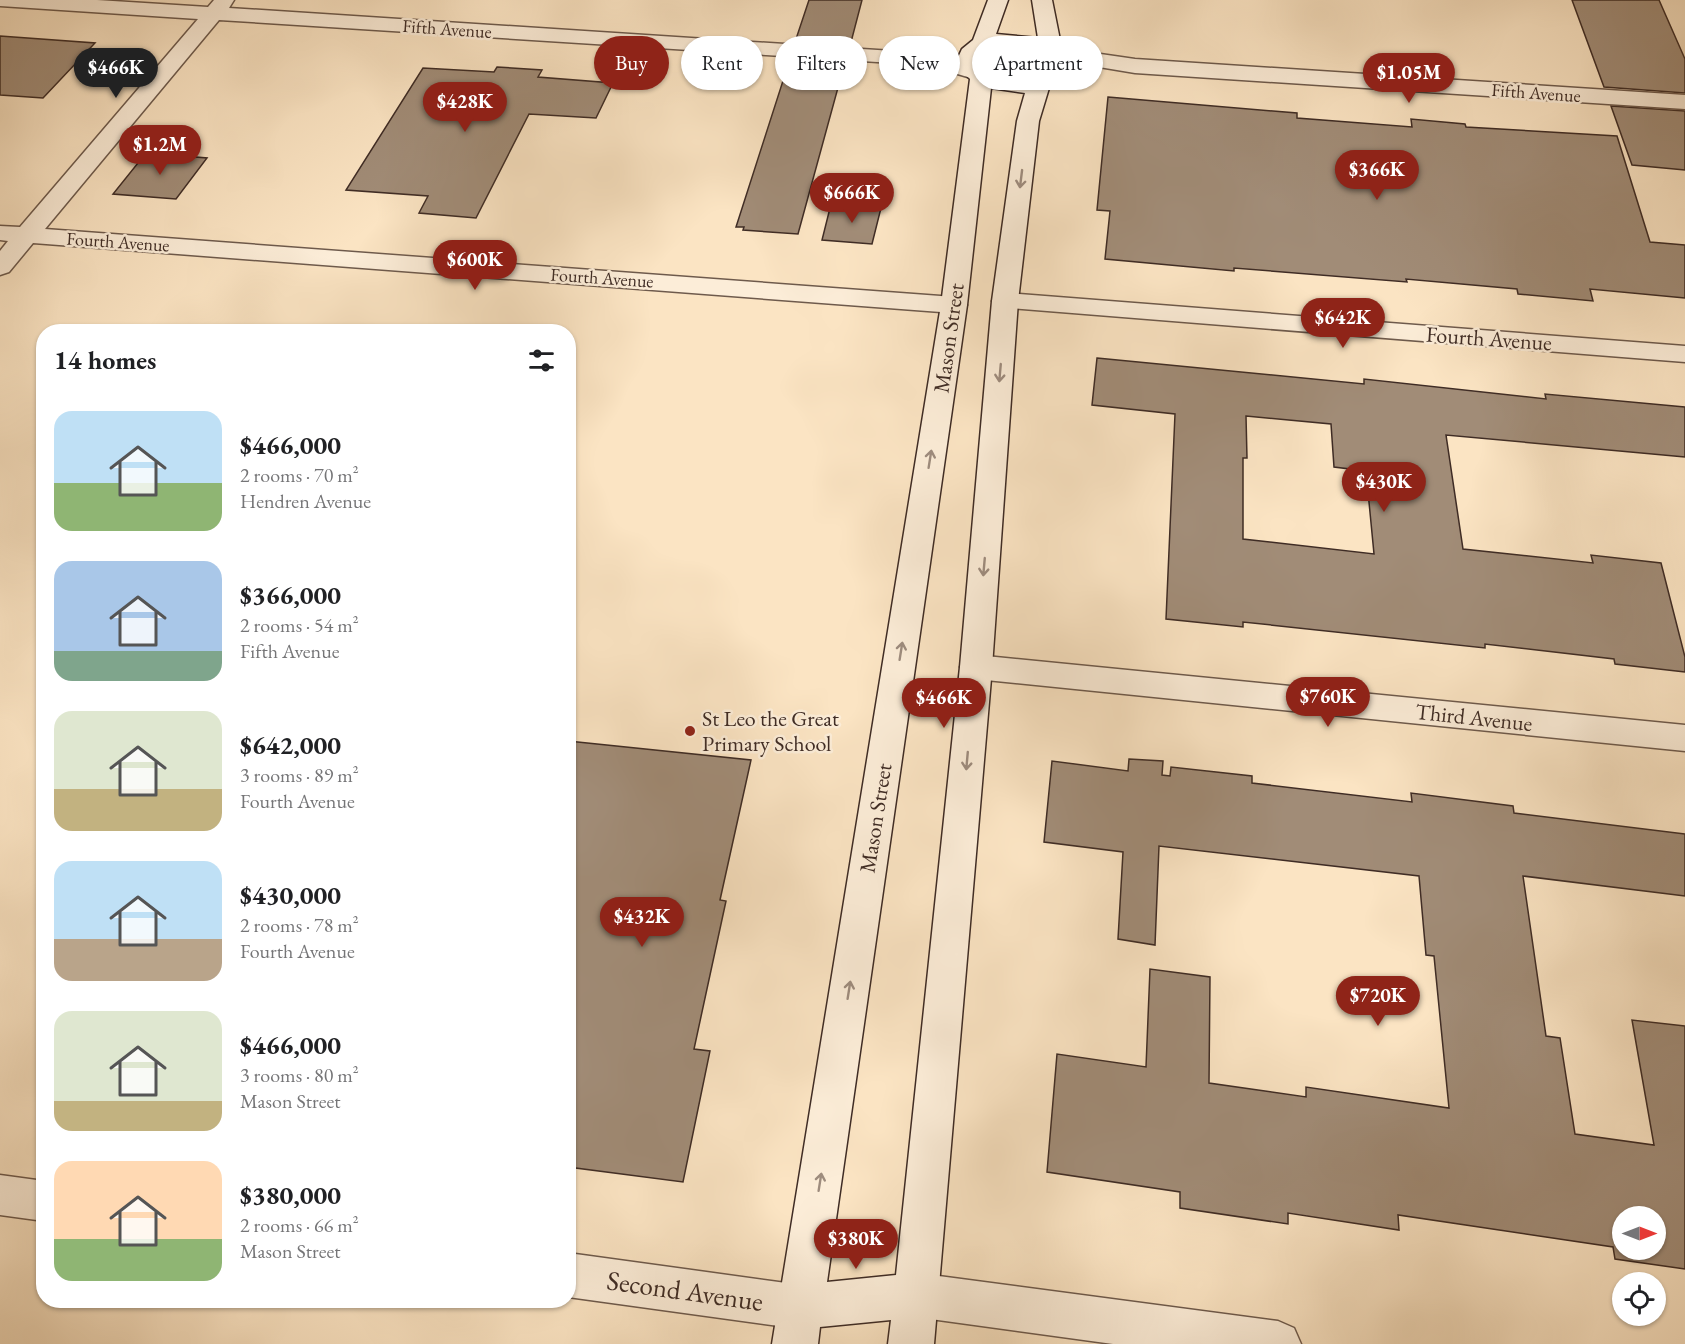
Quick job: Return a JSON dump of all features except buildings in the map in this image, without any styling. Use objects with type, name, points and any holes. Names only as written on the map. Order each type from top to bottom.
[{"type":"street","name":"Fifth Avenue","points":[[0,0],[220,7],[893,57],[946,64],[972,61]]},
{"type":"street","name":"Mason Street","points":[[985,36],[998,0]]},
{"type":"street","points":[[1042,0],[1048,36]]},
{"type":"street","points":[[0,267],[220,7]]},
{"type":"street","name":"Fifth Avenue","points":[[1103,67],[1135,66],[1685,102]]},
{"type":"street","name":"Mason Street","points":[[798,1325],[954,305],[974,90]]},
{"type":"street","points":[[911,1344],[976,667],[1005,301],[1028,121],[1041,90]]},
{"type":"street","name":"Fourth Avenue","points":[[0,233],[954,305]]},
{"type":"street","name":"Fourth Avenue","points":[[1005,301],[1685,354]]},
{"type":"street","name":"Third Avenue","points":[[976,667],[1685,738]]},
{"type":"street","points":[[0,1195],[36,1200]]},
{"type":"street","name":"Second Avenue","points":[[576,1277],[798,1325],[916,1295]]},
{"type":"street","points":[[916,1295],[1278,1344]]},
{"type":"place","name":"St Leo the Great Primary School","points":[[690,731]]}]
